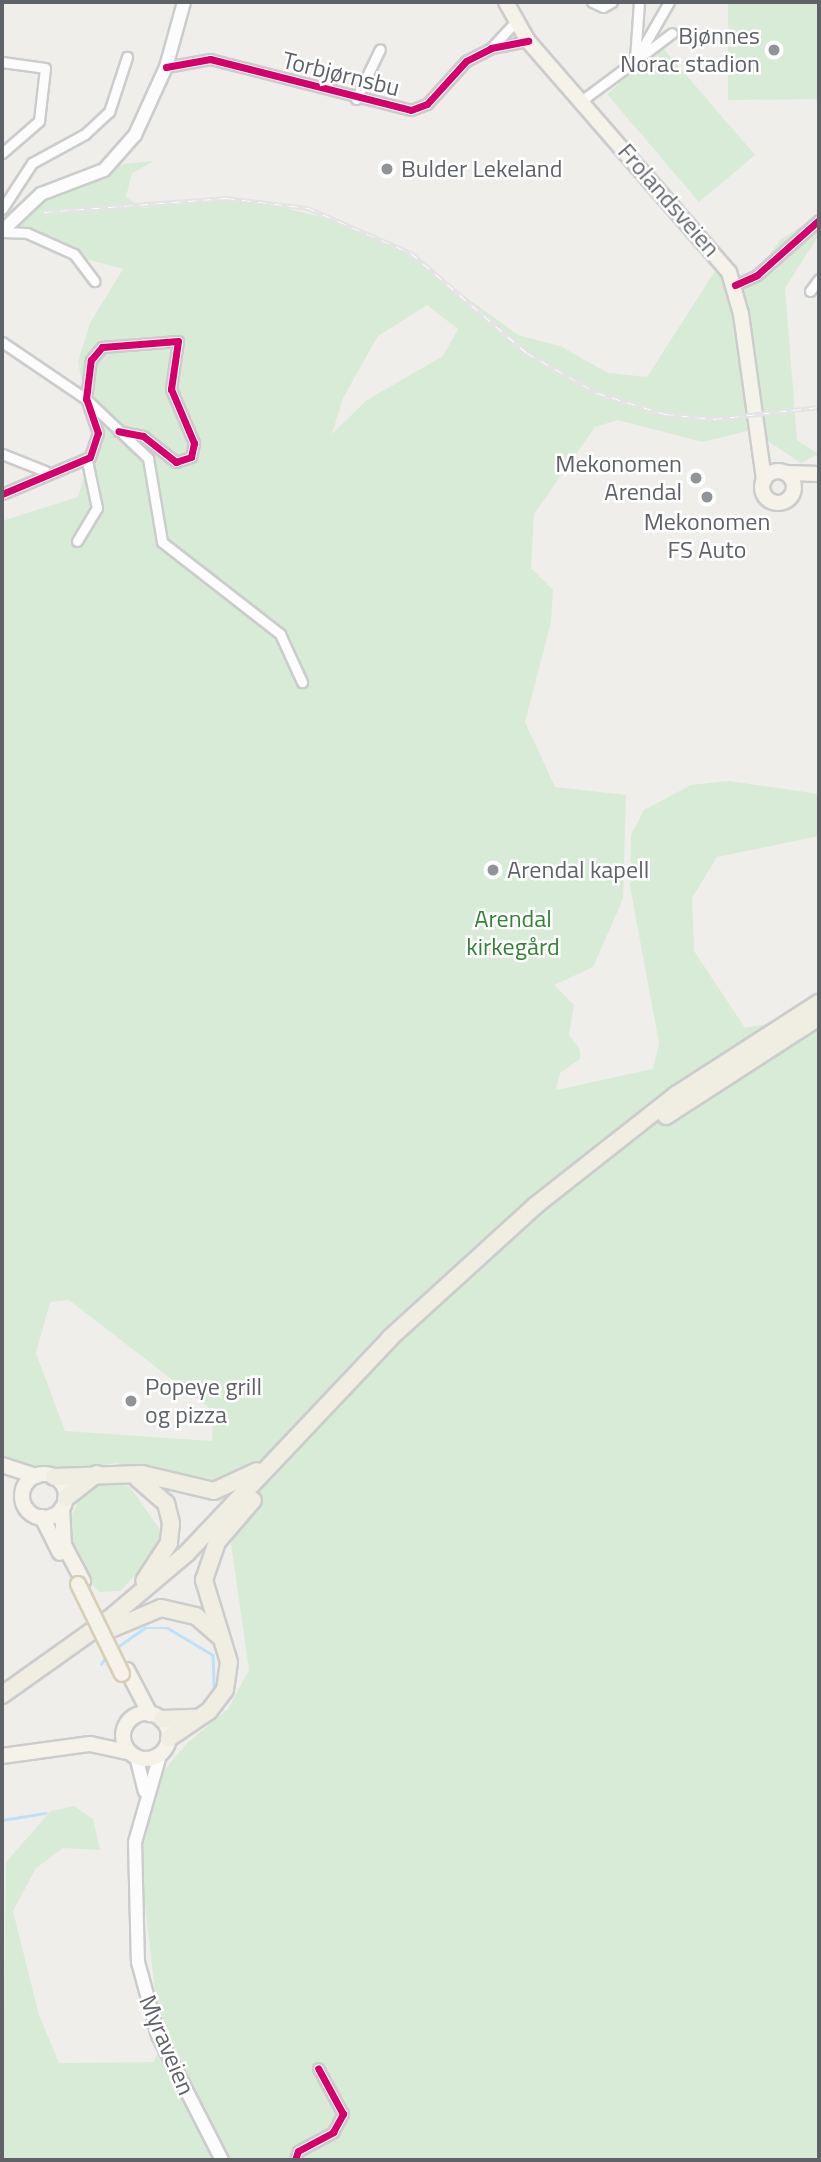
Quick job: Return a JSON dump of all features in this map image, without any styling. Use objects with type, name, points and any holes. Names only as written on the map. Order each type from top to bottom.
[{"type":"highway","points":[[2,1695],[88,1640],[187,1553],[435,1294],[536,1205],[676,1095],[819,1003]]},
{"type":"highway","points":[[169,1738],[201,1717],[228,1680],[221,1638],[204,1591],[206,1567],[217,1542],[266,1485],[396,1344],[542,1211],[680,1106],[819,1017]]},
{"type":"highway","points":[[54,1477],[99,1473],[129,1474],[193,1490],[225,1489],[249,1479],[309,1425]]},
{"type":"highway","points":[[64,1503],[99,1473]]},
{"type":"highway","points":[[88,1640],[155,1568],[169,1543],[166,1503],[129,1474]]},
{"type":"highway","points":[[2,1704],[88,1640],[266,1485]]},
{"type":"highway","points":[[88,1640],[161,1608],[196,1616],[221,1638]]},
{"type":"highway","points":[[156,1716],[201,1717]]},
{"type":"main road","name":"Frolandsveien","points":[[506,2],[522,32],[716,250],[735,285],[764,480]]},
{"type":"main road","points":[[2,231],[24,204],[85,182],[113,162],[143,122],[166,67],[179,5]]},
{"type":"main road","name":"Frolandsveien","points":[[760,440],[785,472],[794,492]]},
{"type":"main road","points":[[819,474],[785,472],[764,480],[763,492],[773,502],[819,480]]},
{"type":"main road","points":[[2,1465],[36,1476],[54,1477],[64,1503],[64,1545],[80,1583],[124,1672],[169,1738],[160,1755],[132,1754],[90,1744],[2,1754]]},
{"type":"main road","points":[[2,1472],[22,1494],[27,1509],[41,1517],[80,1583]]},
{"type":"main road","points":[[22,1494],[36,1476]]},
{"type":"main road","points":[[41,1517],[64,1503]]},
{"type":"main road","points":[[124,1672],[132,1754]]},
{"type":"main road","points":[[2,1754],[96,1739],[127,1724],[156,1716]]},
{"type":"main road","name":"Myraveien","points":[[132,1754],[146,1798]]},
{"type":"main road","name":"Myraveien","points":[[160,1755],[146,1798],[134,1866],[142,1984],[158,2035],[222,2160]]},
{"type":"street","points":[[592,2],[603,7],[612,2]]},
{"type":"street","points":[[635,61],[639,2]]},
{"type":"street","points":[[635,61],[669,2]]},
{"type":"street","name":"Torbjørnsbu","points":[[166,67],[210,59],[356,99],[419,108],[466,61],[522,32]]},
{"type":"street","name":"Torbjørnsbu","points":[[491,48],[522,32]]},
{"type":"street","points":[[581,101],[672,33]]},
{"type":"street","points":[[356,99],[380,49]]},
{"type":"street","points":[[2,209],[32,163],[85,134],[109,112],[127,57]]},
{"type":"street","points":[[2,62],[45,68],[38,121],[2,153]]},
{"type":"street","points":[[735,285],[757,275],[819,219]]},
{"type":"street","points":[[2,231],[27,233],[74,254],[94,281]]},
{"type":"street","points":[[810,291],[819,279]]},
{"type":"street","points":[[77,541],[97,508],[87,461],[98,433],[86,399],[91,360],[102,348],[147,339],[181,344],[171,389],[194,443],[191,457],[176,462],[143,436],[118,431]]},
{"type":"street","points":[[2,342],[86,399],[151,466],[162,542],[280,634],[302,682]]},
{"type":"street","points":[[2,454],[45,471]]},
{"type":"street","points":[[2,494],[45,471],[87,461]]},
{"type":"street","points":[[295,2160],[298,2151],[333,2132],[343,2114],[318,2068]]},
{"type":"green space","name":"Bjønnes Norac stadion","points":[[728,2],[819,2],[819,99],[728,100]]},
{"type":"green space","points":[[662,47],[755,155],[699,202],[607,94]]},
{"type":"green space","name":"Arendal kirkegård","points":[[154,161],[132,173],[126,197],[142,208],[242,198],[343,222],[393,244],[518,335],[560,346],[608,373],[647,377],[717,268],[751,282],[780,240],[819,215],[819,235],[785,288],[797,440],[818,454],[801,463],[751,430],[702,442],[618,420],[595,427],[534,514],[531,568],[553,590],[551,622],[525,722],[555,787],[626,795],[623,899],[593,967],[554,985],[574,1005],[569,1035],[580,1050],[580,1059],[560,1073],[556,1090],[653,1069],[659,1043],[630,886],[631,835],[644,810],[691,785],[729,781],[819,794],[819,836],[717,857],[692,898],[694,951],[745,1028],[790,1020],[819,1005],[819,2160],[2,2160],[6,1862],[51,1811],[74,1806],[93,1819],[100,1850],[63,1848],[36,1868],[13,1911],[39,2015],[59,2063],[154,2062],[161,2043],[143,1888],[143,1836],[153,1784],[187,1743],[228,1709],[249,1670],[231,1544],[247,1494],[116,1463],[72,1471],[2,1464],[2,521],[78,497],[101,419],[87,407],[78,362],[90,323],[123,269],[67,254],[12,227],[27,209],[73,184],[123,164]],"holes":[[[427,305],[458,329],[443,356],[367,400],[332,434],[343,398],[378,336]],[[69,1300],[213,1411],[212,1441],[65,1431],[36,1353],[50,1302]]]},
{"type":"green space","points":[[108,1482],[130,1487],[161,1531],[156,1553],[120,1591],[99,1592],[81,1570],[65,1528],[85,1489]]},
{"type":"waterway","points":[[116,1648],[145,1628],[168,1628],[213,1655],[214,1688]]},
{"type":"waterway","points":[[101,1664],[108,1654]]},
{"type":"waterway","points":[[2,1820],[45,1813]]},
{"type":"railway","points":[[44,212],[226,198],[308,208],[411,253],[527,353],[597,393],[665,414],[714,419],[819,407]]},
{"type":"cycle path","points":[[166,67],[210,59],[411,110],[427,104],[466,61],[491,48],[528,41]]},
{"type":"cycle path","points":[[735,285],[757,275],[819,220]]},
{"type":"cycle path","points":[[2,494],[90,457],[98,433],[86,399],[91,360],[102,347],[178,341],[171,389],[194,443],[191,457],[176,462],[143,436],[118,431]]},
{"type":"cycle path","points":[[295,2160],[298,2151],[333,2132],[343,2114],[318,2068]]},
{"type":"place","name":"Bjønnes Norac stadion","points":[[774,50]]},
{"type":"place","name":"Bulder Lekeland","points":[[387,169]]},
{"type":"place","name":"Mekonomen Arendal","points":[[696,478]]},
{"type":"place","name":"Mekonomen FS Auto","points":[[707,497]]},
{"type":"place","name":"Arendal kapell","points":[[493,870]]},
{"type":"place","name":"Popeye grill og pizza","points":[[131,1401]]}]
